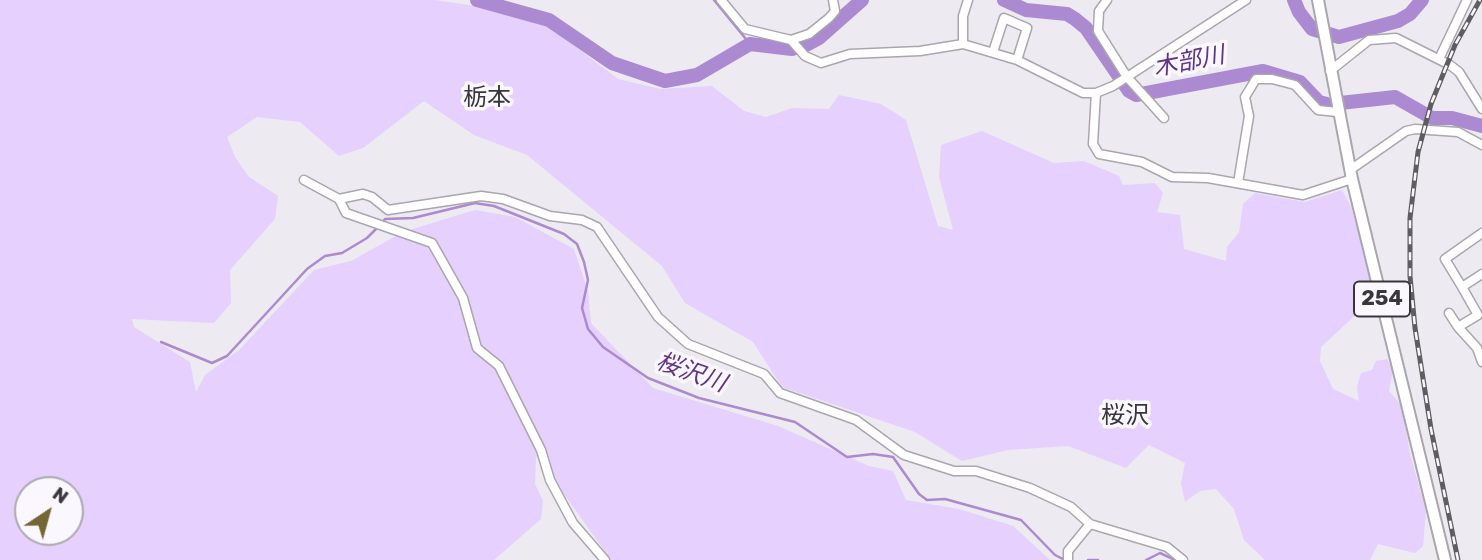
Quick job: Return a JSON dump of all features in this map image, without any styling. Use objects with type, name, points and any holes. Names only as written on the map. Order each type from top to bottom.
[{"type":"highway","name":"254","points":[[1318,0],[1351,175],[1445,560]]},
{"type":"street","points":[[721,0],[745,29],[791,40],[809,34],[829,18],[835,11],[833,0]]},
{"type":"street","points":[[963,44],[963,16],[968,0]]},
{"type":"street","points":[[1107,0],[1099,11],[1098,31],[1127,77],[1164,118]]},
{"type":"street","points":[[791,40],[806,56],[821,63],[850,54],[920,51],[963,44],[1017,60],[1074,91],[1096,93],[1127,77],[1246,0]]},
{"type":"street","points":[[1439,59],[1466,0]]},
{"type":"street","points":[[993,51],[1004,18],[1027,28],[1017,60]]},
{"type":"street","points":[[1330,71],[1369,40],[1387,37],[1439,59],[1459,72],[1479,98],[1482,109]]},
{"type":"street","points":[[1238,183],[1250,116],[1245,97],[1256,79],[1272,79],[1295,85],[1318,110],[1337,112]]},
{"type":"street","points":[[1096,93],[1093,144],[1099,154],[1142,162],[1172,177],[1238,183],[1303,195],[1351,175],[1406,131],[1415,129],[1458,132],[1482,145]]},
{"type":"street","points":[[304,180],[339,199],[346,213],[432,243],[463,298],[477,348],[499,366],[541,450],[550,480],[573,523],[605,560]]},
{"type":"street","points":[[339,199],[363,194],[388,210],[400,211],[481,197],[503,199],[550,216],[582,220],[597,227],[658,317],[688,344],[764,374],[780,393],[856,420],[904,455],[954,471],[976,471],[1030,488],[1072,507],[1090,524],[1167,547],[1183,560]]},
{"type":"street","points":[[1458,327],[1478,315],[1445,259],[1482,233]]},
{"type":"street","points":[[1462,286],[1482,274]]},
{"type":"street","points":[[1449,313],[1477,348],[1482,362]]},
{"type":"street","points":[[1068,558],[1090,524]]},
{"type":"shaded area","points":[[0,0],[435,0],[482,7],[551,28],[618,79],[661,89],[712,86],[744,111],[766,117],[792,108],[829,109],[839,95],[881,104],[906,120],[938,226],[953,230],[939,177],[941,145],[982,131],[1054,163],[1084,161],[1119,176],[1123,185],[1155,183],[1163,193],[1157,212],[1180,215],[1184,249],[1226,261],[1227,247],[1239,232],[1243,204],[1255,193],[1305,202],[1342,190],[1351,207],[1377,295],[1321,347],[1320,361],[1333,389],[1359,401],[1357,387],[1361,373],[1372,370],[1376,361],[1387,359],[1393,370],[1389,391],[1402,406],[1410,454],[1426,511],[1423,546],[1415,553],[1378,544],[1370,560],[1265,560],[1244,540],[1234,509],[1216,489],[1200,491],[1185,502],[1181,483],[1185,463],[1149,445],[1126,468],[1068,446],[1008,450],[962,461],[915,432],[782,387],[753,342],[685,303],[662,266],[527,155],[474,135],[424,101],[363,148],[339,156],[300,122],[257,117],[227,137],[235,157],[249,177],[278,196],[275,219],[230,270],[231,303],[214,323],[132,319],[134,327],[190,362],[196,392],[205,375],[239,350],[314,270],[351,261],[403,232],[475,210],[515,217],[574,249],[588,291],[591,323],[653,388],[778,426],[869,466],[893,471],[906,500],[959,509],[1013,526],[1050,560],[611,560],[536,455],[535,484],[543,501],[541,519],[494,560],[0,560]]},
{"type":"waterway","name":"木部川","points":[[477,0],[549,20],[612,63],[665,81],[697,75],[750,44],[792,49],[804,46],[819,38],[862,0]]},
{"type":"waterway","points":[[714,0],[750,44]]},
{"type":"waterway","name":"木部川","points":[[1004,0],[1026,10],[1067,14],[1075,19],[1086,28],[1129,91],[1136,95],[1263,71],[1300,82],[1319,102],[1327,104]]},
{"type":"waterway","points":[[1294,0],[1312,29],[1339,37],[1398,21],[1410,14],[1422,0]]},
{"type":"waterway","name":"木部川","points":[[1340,103],[1395,97],[1432,118],[1452,118],[1482,126]]},
{"type":"waterway","name":"桜沢川","points":[[382,223],[385,219],[413,218],[475,203],[494,206],[564,234],[577,244],[584,262],[588,280],[582,308],[588,329],[603,347],[648,378],[699,398],[795,422],[847,457],[873,454],[893,457],[919,494],[927,500],[945,499],[1021,520],[1055,555],[1065,560]]},
{"type":"waterway","name":"桜沢川","points":[[161,342],[212,363],[227,356],[307,269],[325,256],[342,253],[367,238],[377,228]]},
{"type":"waterway","name":"桜沢川","points":[[1146,560],[1160,553],[1175,560]]},
{"type":"waterway","name":"桜沢川","points":[[1088,560],[1098,560]]},
{"type":"railway","points":[[1458,560],[1431,429],[1415,328],[1410,276],[1410,218],[1418,152],[1431,104],[1455,45],[1480,0]]},
{"type":"district","name":"栃本","points":[[487,98]]},
{"type":"district","name":"桜沢","points":[[1125,416]]}]
